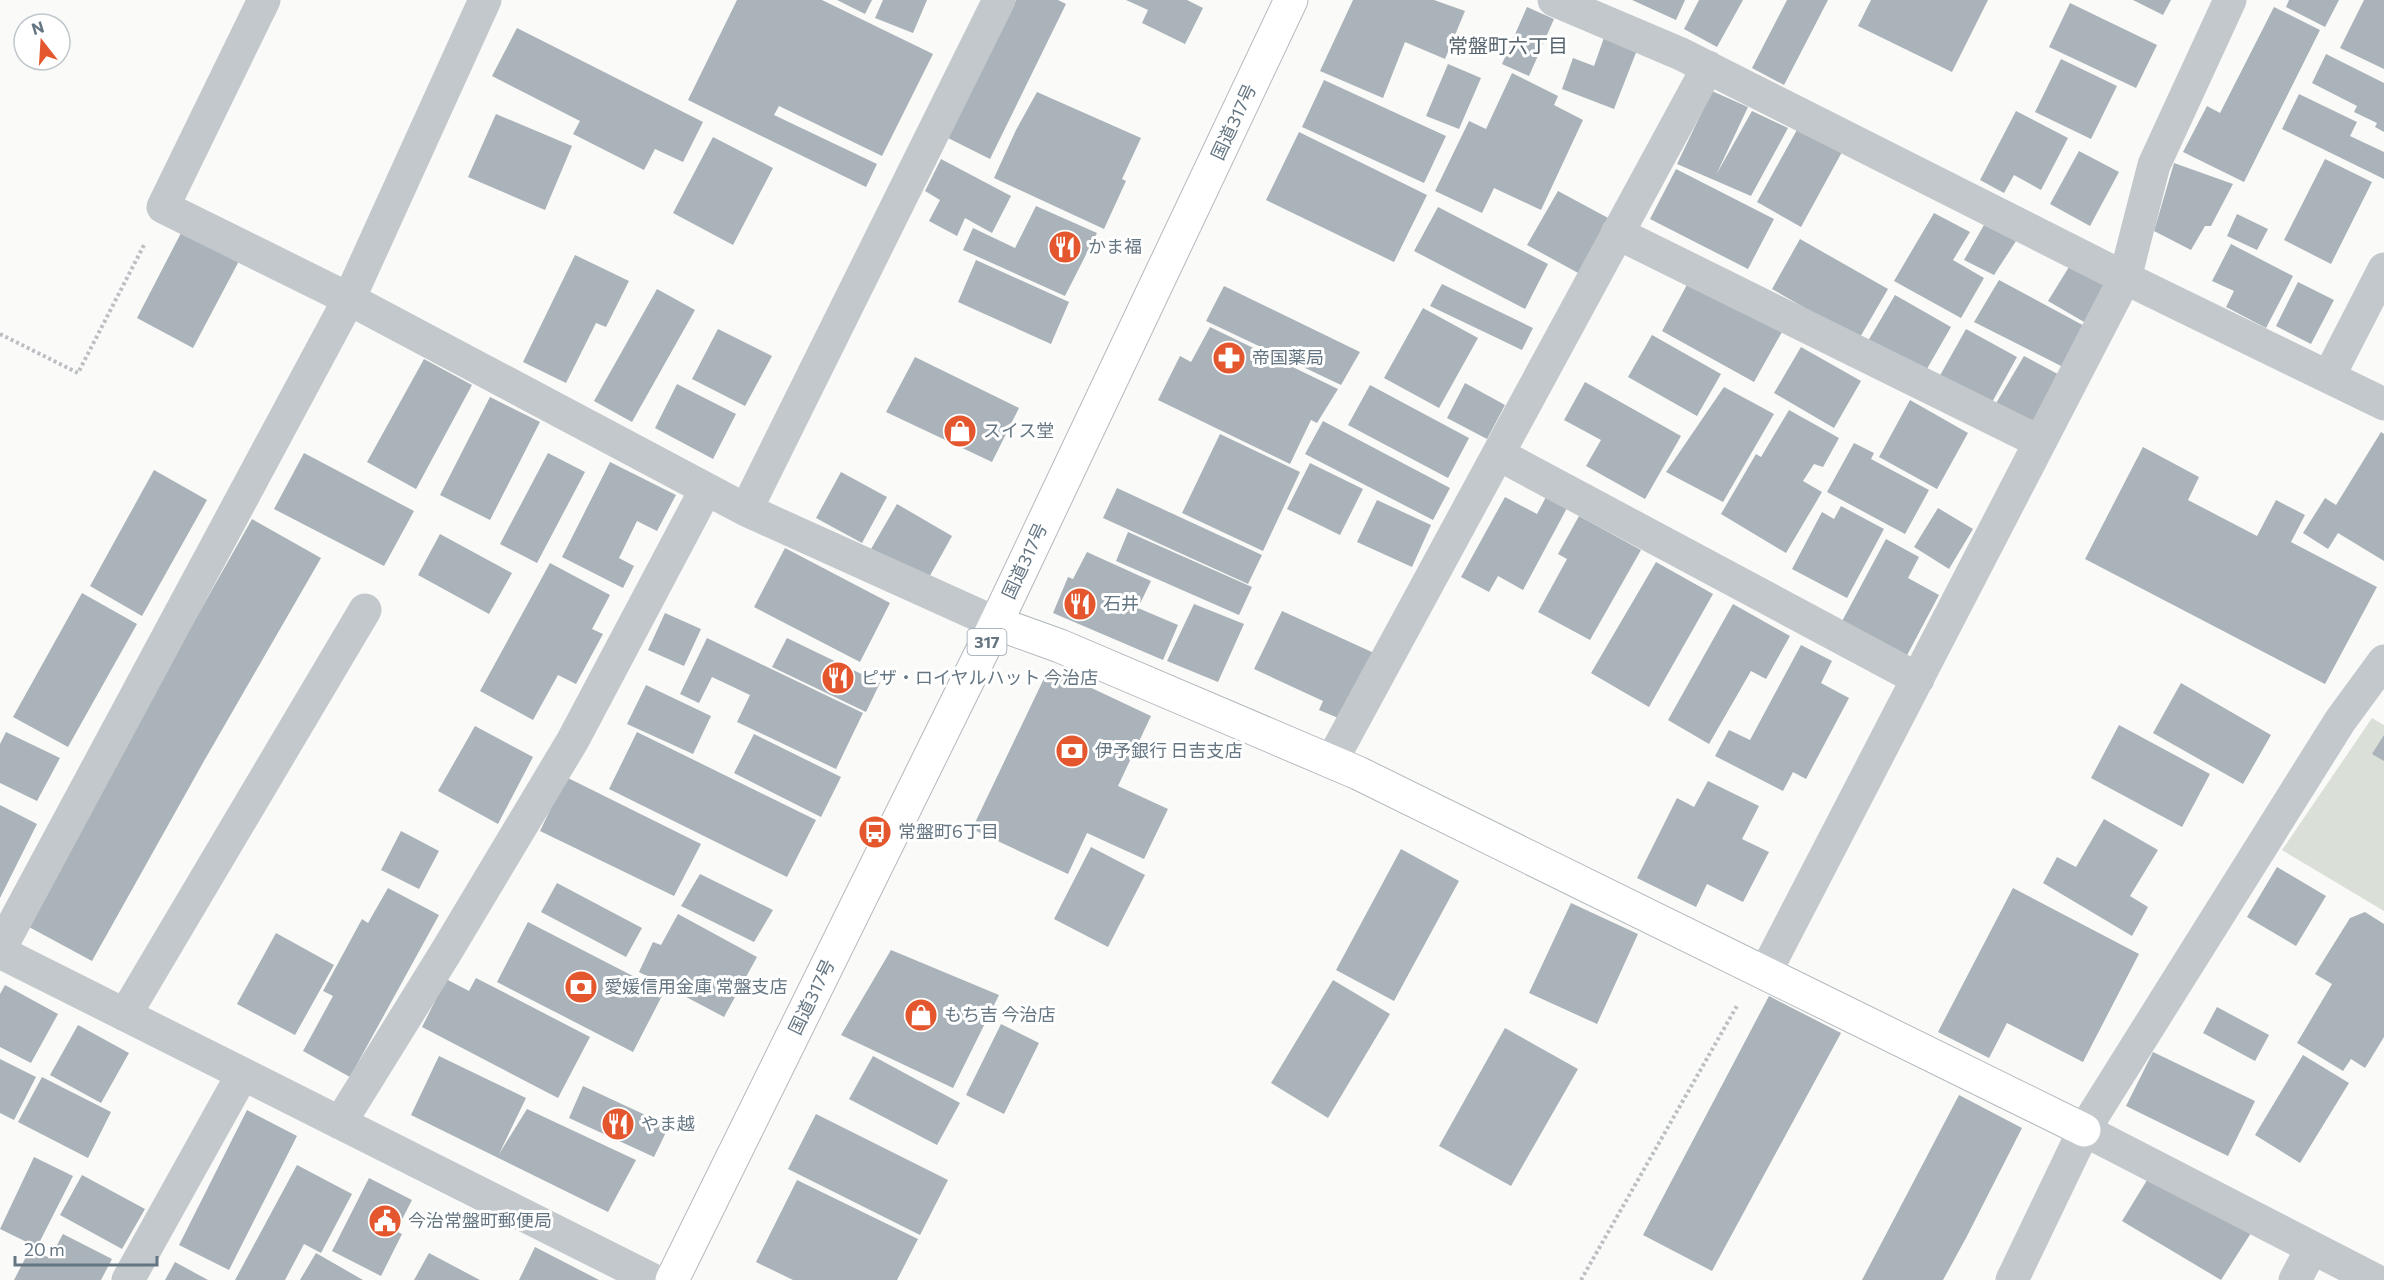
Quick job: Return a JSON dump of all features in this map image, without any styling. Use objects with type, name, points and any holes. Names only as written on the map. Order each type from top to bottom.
[{"type":"main road","name":"国道317号","points":[[672,1280],[996,623],[1291,0]]},
{"type":"main road","points":[[996,623],[1060,646],[1331,762],[2084,1130]]},
{"type":"street","points":[[264,0],[163,207],[349,299],[746,510],[996,623]]},
{"type":"street","points":[[485,0],[349,299],[0,951],[242,1075],[653,1280]]},
{"type":"street","points":[[746,510],[999,0]]},
{"type":"street","points":[[1554,0],[1708,67],[2125,278],[2384,404]]},
{"type":"street","points":[[1761,971],[1918,679],[2125,278],[2154,165],[2230,0]]},
{"type":"street","points":[[1331,762],[1708,67]]},
{"type":"street","points":[[1617,233],[2040,442]]},
{"type":"street","points":[[2329,376],[2384,269]]},
{"type":"street","points":[[1498,454],[1918,679]]},
{"type":"street","points":[[340,1123],[573,740],[706,489]]},
{"type":"street","points":[[125,1015],[365,609]]},
{"type":"street","points":[[2012,1280],[2084,1130],[2340,721],[2384,661]]},
{"type":"street","points":[[128,1280],[242,1075]]},
{"type":"street","points":[[2084,1130],[2375,1280]]},
{"type":"street","points":[[2295,1280],[2312,1248]]},
{"type":"path","points":[[0,334],[78,373],[163,207]]},
{"type":"path","points":[[1581,1280],[1761,971]]},
{"type":"shaded area","points":[[2372,718],[2384,725],[2384,911],[2282,850]]},
{"type":"building","points":[[737,0],[822,0],[933,54],[882,156],[779,106],[774,115],[877,164],[866,187],[688,100]]},
{"type":"building","points":[[837,0],[872,0],[865,14]]},
{"type":"building","points":[[883,0],[927,0],[913,33],[875,18]]},
{"type":"building","points":[[1016,0],[1058,0],[1066,4],[990,159],[948,138]]},
{"type":"building","points":[[1126,0],[1187,0],[1203,8],[1185,44],[1142,23],[1148,10]]},
{"type":"building","points":[[1353,0],[1434,0],[1465,11],[1445,59],[1405,42],[1383,98],[1320,71]]},
{"type":"building","points":[[1632,0],[1685,0],[1676,20]]},
{"type":"building","points":[[1699,0],[1743,0],[1717,47],[1684,29]]},
{"type":"building","points":[[1787,0],[1828,0],[1784,85],[1752,68]]},
{"type":"building","points":[[1871,0],[1988,0],[1952,72],[1858,26]]},
{"type":"building","points":[[2133,0],[2171,0],[2163,15]]},
{"type":"building","points":[[2289,0],[2339,0],[2325,27],[2286,7]]},
{"type":"building","points":[[2364,0],[2384,0],[2384,69],[2340,48]]},
{"type":"building","points":[[2070,3],[2157,45],[2136,88],[2049,47]]},
{"type":"building","points":[[1527,7],[1554,19],[1529,76],[1502,64]]},
{"type":"building","points":[[2274,7],[2320,30],[2244,182],[2183,152],[2207,106],[2220,113]]},
{"type":"building","points":[[517,28],[703,122],[683,162],[655,149],[644,170],[573,134],[580,121],[492,76]]},
{"type":"building","points":[[1606,32],[1639,45],[1614,109],[1562,89],[1573,58],[1594,66]]},
{"type":"building","points":[[2326,54],[2384,83],[2384,132],[2375,127],[2377,123],[2354,112],[2357,106],[2312,83]]},
{"type":"building","points":[[2061,59],[2117,86],[2091,139],[2035,112]]},
{"type":"building","points":[[1448,64],[1481,78],[1459,129],[1426,116]]},
{"type":"building","points":[[1512,73],[1558,96],[1554,105],[1583,120],[1541,210],[1494,188],[1482,213],[1435,191],[1469,121],[1486,129]]},
{"type":"building","points":[[1324,80],[1446,136],[1424,183],[1302,127]]},
{"type":"building","points":[[1712,91],[1748,107],[1716,175],[1752,111],[1788,128],[1751,196],[1677,164]]},
{"type":"building","points":[[1037,92],[1141,138],[1122,179],[1126,181],[1104,229],[994,178]]},
{"type":"building","points":[[2299,94],[2357,122],[2350,136],[2384,152],[2384,179],[2282,129]]},
{"type":"building","points":[[2016,111],[2068,138],[2041,190],[2014,175],[2004,193],[1980,180]]},
{"type":"building","points":[[496,114],[572,146],[545,210],[468,177]]},
{"type":"building","points":[[1798,128],[1842,152],[1801,227],[1757,202]]},
{"type":"building","points":[[1299,132],[1427,195],[1394,262],[1266,200]]},
{"type":"building","points":[[713,137],[773,168],[733,245],[673,213]]},
{"type":"building","points":[[2079,151],[2119,172],[2090,226],[2050,204]]},
{"type":"building","points":[[941,159],[1011,196],[992,233],[965,218],[957,236],[929,221],[940,200],[925,191]]},
{"type":"building","points":[[2325,159],[2372,182],[2331,264],[2284,240]]},
{"type":"building","points":[[2174,163],[2233,184],[2211,226],[2205,226],[2191,250],[2154,231]]},
{"type":"building","points":[[1676,169],[1774,219],[1748,269],[1650,219]]},
{"type":"building","points":[[1558,191],[1610,219],[1580,274],[1527,245]]},
{"type":"building","points":[[1036,206],[1097,233],[1065,296],[963,250],[973,228],[1015,248]]},
{"type":"building","points":[[1438,207],[1548,264],[1525,309],[1414,251]]},
{"type":"building","points":[[1934,213],[1970,232],[1953,260],[1984,278],[1961,318],[1894,281]]},
{"type":"building","points":[[2237,214],[2268,229],[2257,250],[2227,236]]},
{"type":"building","points":[[1984,225],[2016,241],[1994,275],[1964,260]]},
{"type":"building","points":[[182,231],[239,261],[193,348],[137,318]]},
{"type":"building","points":[[1800,239],[1888,289],[1859,339],[1772,289]]},
{"type":"building","points":[[2231,244],[2293,276],[2266,328],[2226,307],[2234,291],[2212,281]]},
{"type":"building","points":[[575,255],[629,281],[606,327],[596,323],[566,383],[523,362]]},
{"type":"building","points":[[976,260],[1069,302],[1051,344],[958,302]]},
{"type":"building","points":[[2072,262],[2116,285],[2091,326],[2048,301]]},
{"type":"building","points":[[1999,280],[2090,329],[2067,369],[1974,322]]},
{"type":"building","points":[[1689,281],[1782,332],[1754,382],[1662,331]]},
{"type":"building","points":[[2298,282],[2334,300],[2311,344],[2276,326]]},
{"type":"building","points":[[1442,284],[1533,328],[1522,350],[1430,306]]},
{"type":"building","points":[[1224,286],[1360,352],[1341,385],[1206,321]]},
{"type":"building","points":[[657,289],[695,310],[632,422],[594,401]]},
{"type":"building","points":[[1895,295],[1951,327],[1924,374],[1868,341]]},
{"type":"building","points":[[1423,308],[1478,338],[1439,408],[1384,378]]},
{"type":"building","points":[[1210,327],[1338,389],[1317,423],[1311,420],[1290,464],[1158,400],[1180,356],[1191,362]]},
{"type":"building","points":[[718,329],[772,356],[745,406],[692,379]]},
{"type":"building","points":[[1966,329],[2017,357],[1990,406],[1938,379]]},
{"type":"building","points":[[1652,335],[1721,374],[1697,416],[1628,377]]},
{"type":"building","points":[[1801,347],[1861,381],[1834,428],[1774,393]]},
{"type":"building","points":[[2024,356],[2067,379],[2037,428],[1995,405]]},
{"type":"building","points":[[915,357],[1019,408],[992,462],[886,412]]},
{"type":"building","points":[[424,359],[472,385],[416,489],[367,462]]},
{"type":"building","points":[[1585,382],[1681,436],[1645,499],[1586,466],[1601,440],[1564,420]]},
{"type":"building","points":[[1465,383],[1505,405],[1487,439],[1447,418]]},
{"type":"building","points":[[677,384],[736,414],[713,459],[655,428]]},
{"type":"building","points":[[1370,385],[1469,438],[1448,478],[1348,425]]},
{"type":"building","points":[[1724,387],[1774,414],[1723,502],[1666,472]]},
{"type":"building","points":[[490,397],[540,422],[490,520],[440,495]]},
{"type":"building","points":[[1910,400],[1968,433],[1937,489],[1879,457]]},
{"type":"building","points":[[1789,410],[1839,438],[1823,467],[1814,464],[1803,481],[1822,492],[1786,553],[1721,514],[1756,454],[1761,457]]},
{"type":"building","points":[[1323,421],[1450,488],[1433,520],[1305,454]]},
{"type":"building","points":[[2381,432],[2384,434],[2384,561],[2338,533],[2328,549],[2303,533],[2325,498],[2336,505]]},
{"type":"building","points":[[1220,434],[1300,472],[1263,551],[1182,513]]},
{"type":"building","points":[[1854,443],[1874,453],[1871,459],[1929,490],[1905,534],[1827,492]]},
{"type":"building","points":[[2143,447],[2199,477],[2188,500],[2257,536],[2276,500],[2305,515],[2291,542],[2377,587],[2325,684],[2085,559]]},
{"type":"building","points":[[304,453],[414,511],[384,566],[274,509]]},
{"type":"building","points":[[548,453],[585,472],[537,563],[500,544]]},
{"type":"building","points":[[610,462],[676,495],[657,531],[637,521],[619,558],[634,566],[623,588],[562,557]]},
{"type":"building","points":[[1310,463],[1363,489],[1340,535],[1287,509]]},
{"type":"building","points":[[154,470],[207,500],[142,616],[90,586]]},
{"type":"building","points":[[841,472],[887,497],[862,543],[816,518]]},
{"type":"building","points":[[1117,488],[1262,555],[1248,584],[1103,518]]},
{"type":"building","points":[[1505,497],[1537,514],[1546,497],[1567,508],[1523,590],[1498,576],[1489,592],[1461,577]]},
{"type":"building","points":[[1377,500],[1431,525],[1412,567],[1357,542]]},
{"type":"building","points":[[897,504],[952,536],[927,581],[871,549]]},
{"type":"building","points":[[1841,506],[1884,529],[1847,598],[1792,569],[1822,512],[1834,519]]},
{"type":"building","points":[[1938,508],[1973,529],[1949,569],[1914,547]]},
{"type":"building","points":[[1579,516],[1641,550],[1590,640],[1538,612],[1567,559],[1558,554]]},
{"type":"building","points":[[252,519],[321,558],[92,961],[29,927]]},
{"type":"building","points":[[1128,532],[1252,587],[1239,615],[1116,561]]},
{"type":"building","points":[[440,534],[512,573],[489,614],[418,575]]},
{"type":"building","points":[[1886,539],[1919,557],[1908,578],[1939,595],[1905,659],[1840,625]]},
{"type":"building","points":[[785,548],[890,603],[860,662],[754,607]]},
{"type":"building","points":[[1087,552],[1151,581],[1138,608],[1178,625],[1163,660],[1053,613],[1068,577],[1073,579]]},
{"type":"building","points":[[1656,562],[1713,594],[1649,707],[1591,673]]},
{"type":"building","points":[[550,563],[610,595],[592,629],[603,634],[576,684],[558,675],[533,720],[480,691]]},
{"type":"building","points":[[82,593],[137,624],[68,747],[13,717]]},
{"type":"building","points":[[1194,604],[1244,624],[1218,682],[1167,661]]},
{"type":"building","points":[[1733,604],[1790,636],[1766,679],[1751,671],[1709,744],[1668,720]]},
{"type":"building","points":[[1282,611],[1374,653],[1343,720],[1319,710],[1323,701],[1254,669]]},
{"type":"building","points":[[665,613],[701,629],[684,666],[648,650]]},
{"type":"building","points":[[707,638],[863,713],[836,769],[737,722],[750,695],[712,677],[699,703],[680,694]]},
{"type":"building","points":[[787,638],[880,683],[866,712],[772,667]]},
{"type":"building","points":[[1801,645],[1832,661],[1821,683],[1849,698],[1806,779],[1793,772],[1783,791],[1715,756],[1729,730],[1750,740]]},
{"type":"building","name":"伊予銀行 日吉支店","points":[[1049,668],[1151,716],[1118,786],[1168,809],[1144,859],[1087,833],[1068,874],[972,829]]},
{"type":"building","points":[[2181,683],[2271,735],[2243,784],[2153,733]]},
{"type":"building","points":[[646,685],[711,716],[693,754],[627,724]]},
{"type":"building","points":[[2119,725],[2210,774],[2182,827],[2091,778]]},
{"type":"building","points":[[475,726],[533,757],[498,824],[438,791]]},
{"type":"building","points":[[6,732],[60,758],[37,801],[0,783],[0,744]]},
{"type":"building","points":[[637,732],[816,820],[787,877],[609,789]]},
{"type":"building","points":[[754,734],[841,777],[821,817],[734,773]]},
{"type":"building","points":[[2384,735],[2384,761],[2372,754]]},
{"type":"building","points":[[566,777],[701,844],[674,896],[540,831]]},
{"type":"building","points":[[1708,781],[1759,806],[1742,839],[1769,852],[1743,902],[1707,884],[1696,907],[1637,878],[1677,798],[1694,807]]},
{"type":"building","points":[[0,805],[37,824],[0,898]]},
{"type":"building","points":[[2104,819],[2158,850],[2130,896],[2148,907],[2132,936],[2043,883],[2057,857],[2076,867]]},
{"type":"building","points":[[401,831],[439,851],[419,889],[381,870]]},
{"type":"building","points":[[1091,847],[1145,875],[1108,947],[1054,919]]},
{"type":"building","points":[[1401,849],[1459,881],[1394,1001],[1336,970]]},
{"type":"building","points":[[2277,867],[2326,896],[2296,946],[2247,917]]},
{"type":"building","points":[[700,874],[773,910],[754,942],[681,906]]},
{"type":"building","points":[[557,883],[642,928],[626,957],[541,912]]},
{"type":"building","points":[[388,888],[439,915],[350,1077],[303,1051],[333,996],[323,991],[362,919],[368,923]]},
{"type":"building","points":[[2013,888],[2139,954],[2083,1062],[2007,1023],[1989,1058],[1938,1032]]},
{"type":"building","points":[[1571,903],[1638,934],[1597,1024],[1529,993]]},
{"type":"building","points":[[2365,912],[2384,924],[2384,1037],[2365,1068],[2351,1059],[2343,1071],[2297,1043],[2332,984],[2315,974],[2350,918]]},
{"type":"building","points":[[678,914],[757,957],[724,1017],[639,972],[653,942],[661,945]]},
{"type":"building","name":"愛媛信用金庫 常盤支店","points":[[528,922],[664,992],[633,1052],[497,982]]},
{"type":"building","points":[[276,933],[334,965],[295,1035],[237,1004]]},
{"type":"building","name":"もち吉 今治店","points":[[891,950],[999,995],[953,1088],[841,1035]]},
{"type":"building","points":[[476,978],[590,1037],[558,1098],[422,1027],[446,979],[469,991]]},
{"type":"building","points":[[1333,980],[1390,1014],[1328,1118],[1271,1083]]},
{"type":"building","points":[[5,985],[58,1014],[31,1063],[0,1047],[0,994]]},
{"type":"building","points":[[1769,996],[1841,1033],[1712,1271],[1643,1235]]},
{"type":"building","points":[[2217,1007],[2269,1035],[2255,1061],[2203,1033]]},
{"type":"building","points":[[1001,1024],[1039,1043],[1004,1114],[966,1095]]},
{"type":"building","points":[[78,1025],[129,1053],[101,1103],[50,1075]]},
{"type":"building","points":[[1505,1028],[1578,1069],[1511,1186],[1439,1146]]},
{"type":"building","points":[[2153,1052],[2255,1101],[2228,1156],[2126,1106]]},
{"type":"building","points":[[2303,1055],[2349,1083],[2300,1163],[2255,1135]]},
{"type":"building","points":[[439,1056],[526,1098],[499,1154],[527,1109],[636,1160],[608,1212],[411,1115]]},
{"type":"building","points":[[873,1056],[960,1103],[937,1145],[849,1099]]},
{"type":"building","points":[[0,1059],[36,1077],[14,1120],[0,1113]]},
{"type":"building","points":[[42,1077],[111,1112],[88,1158],[18,1122]]},
{"type":"building","points":[[583,1086],[669,1126],[654,1157],[569,1118]]},
{"type":"building","points":[[1959,1095],[2022,1128],[1966,1238],[1943,1280],[1862,1280]]},
{"type":"building","points":[[247,1110],[297,1136],[229,1270],[179,1245]]},
{"type":"building","points":[[816,1114],[948,1180],[920,1235],[788,1169]]},
{"type":"building","points":[[34,1157],[73,1176],[37,1247],[0,1229]]},
{"type":"building","points":[[297,1165],[352,1194],[321,1253],[304,1244],[285,1280],[235,1280]]},
{"type":"building","points":[[2152,1172],[2251,1233],[2221,1280],[2122,1221]]},
{"type":"building","points":[[82,1175],[145,1209],[122,1249],[60,1215]]},
{"type":"building","points":[[369,1178],[412,1200],[396,1231],[402,1234],[381,1276],[332,1251]]},
{"type":"building","points":[[797,1180],[918,1239],[897,1280],[793,1280],[756,1262]]},
{"type":"building","points":[[63,1234],[112,1259],[101,1280],[14,1280],[30,1249],[50,1258]]},
{"type":"building","points":[[535,1247],[599,1280],[519,1280]]},
{"type":"building","points":[[316,1253],[363,1280],[300,1280]]},
{"type":"building","points":[[429,1253],[480,1280],[414,1280]]},
{"type":"building","points":[[175,1262],[208,1280],[165,1280]]},
{"type":"place","name":"かま福","points":[[1065,247]]},
{"type":"place","name":"帝国薬局","points":[[1229,358]]},
{"type":"place","name":"スイス堂","points":[[960,431]]},
{"type":"place","name":"石井","points":[[1080,604]]},
{"type":"place","name":"ピザ・ロイヤルハット 今治店","points":[[838,678]]},
{"type":"place","name":"伊予銀行 日吉支店","points":[[1072,751]]},
{"type":"place","name":"常盤町6丁目","points":[[875,832]]},
{"type":"place","name":"愛媛信用金庫 常盤支店","points":[[581,987]]},
{"type":"place","name":"もち吉 今治店","points":[[921,1015]]},
{"type":"place","name":"やま越","points":[[618,1124]]},
{"type":"place","name":"今治常盤町郵便局","points":[[385,1221]]},
{"type":"district","name":"常盤町六丁目","points":[[1508,46]]}]
